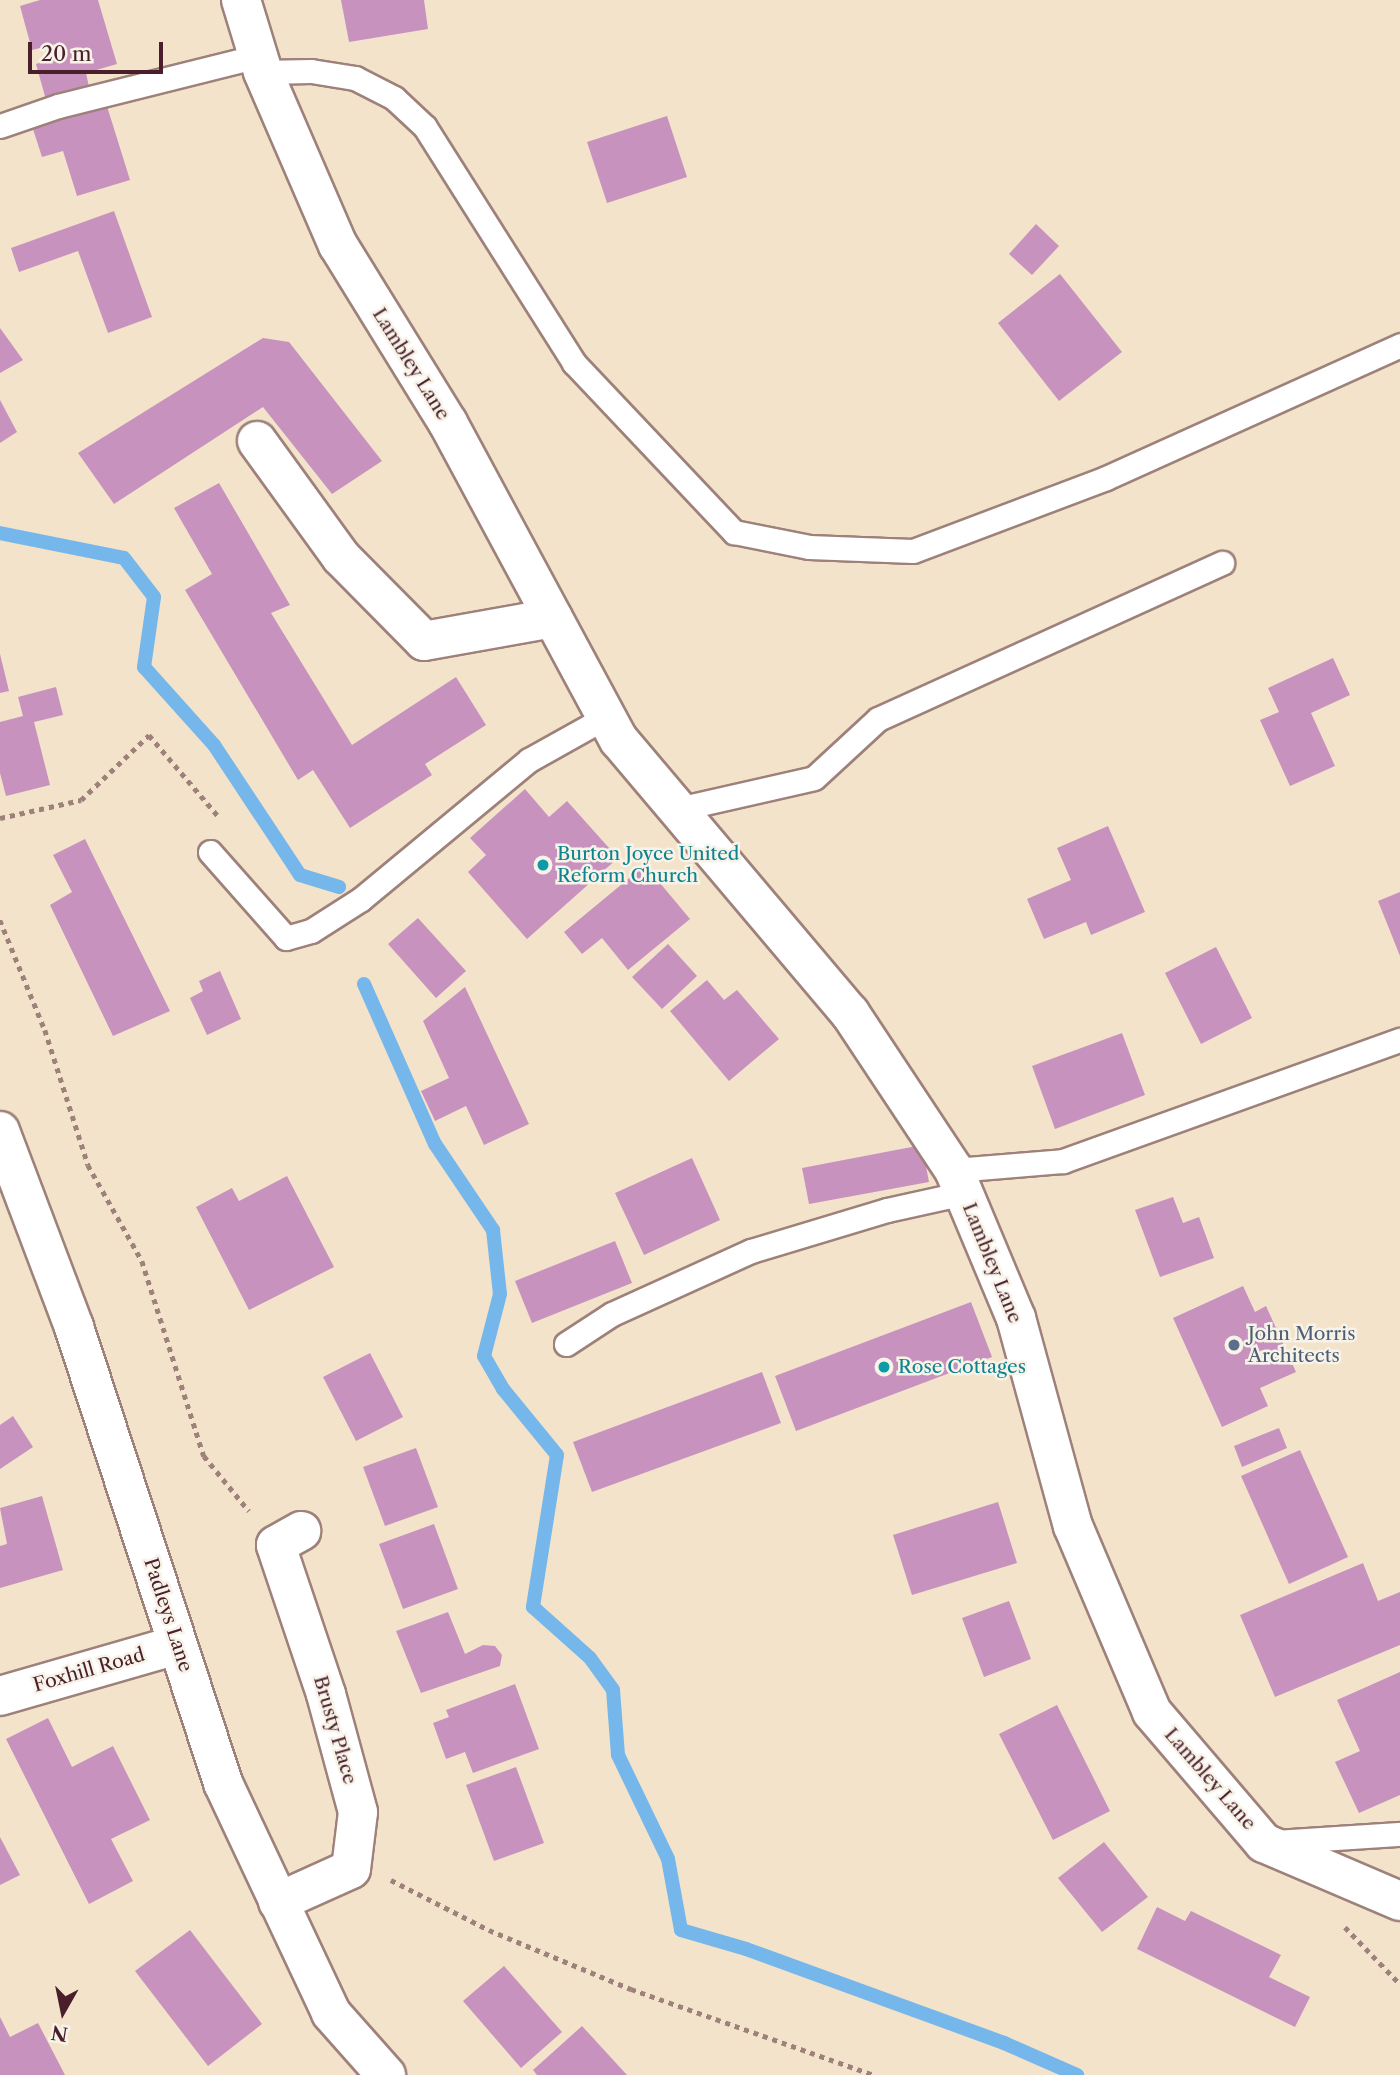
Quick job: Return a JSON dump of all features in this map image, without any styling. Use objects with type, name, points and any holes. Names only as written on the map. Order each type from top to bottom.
[{"type":"street","name":"Lambley Lane","points":[[241,0],[260,64],[338,245],[448,423],[619,740],[850,1013],[959,1182],[1016,1318],[1073,1526],[1152,1712],[1264,1843],[1400,1901]]},
{"type":"street","points":[[257,441],[341,556],[424,641],[553,618]]},
{"type":"street","name":"Padleys Lane","points":[[0,1130],[74,1327],[223,1783],[331,2013],[386,2075]]},
{"type":"street","name":"Brusty Place","points":[[289,1538],[326,1694],[358,1812],[353,1861]]},
{"type":"street","name":"Foxhill Road","points":[[0,1696],[177,1645]]},
{"type":"street","points":[[278,1902],[351,1869],[353,1861]]},
{"type":"lane","points":[[0,126],[58,106],[260,64],[355,78],[394,99],[425,127],[574,363],[734,532],[809,547],[913,551],[1106,478],[1400,345]]},
{"type":"lane","points":[[678,809],[814,778],[878,719],[1222,563]]},
{"type":"lane","points":[[210,852],[286,939],[311,931],[361,899],[529,760],[606,717]]},
{"type":"lane","points":[[566,1344],[612,1314],[751,1251],[887,1210],[959,1182],[1063,1161],[1400,1040]]},
{"type":"lane","points":[[1264,1843],[1400,1834]]},
{"type":"path","points":[[0,818],[81,800],[149,735]]},
{"type":"path","points":[[0,920],[45,1030],[88,1165],[142,1261],[204,1456],[289,1538]]},
{"type":"path","points":[[353,1861],[489,1930],[631,1989],[874,2075]]},
{"type":"building","points":[[40,0],[98,0],[117,64],[86,73],[89,87],[46,100],[36,64],[64,55],[60,43],[32,50],[20,6]]},
{"type":"building","points":[[341,0],[424,0],[428,29],[349,42]]},
{"type":"building","points":[[106,103],[130,180],[77,196],[63,151],[42,157],[32,126]]},
{"type":"building","points":[[667,116],[687,177],[607,203],[587,142]]},
{"type":"building","points":[[114,211],[152,317],[108,333],[78,251],[19,272],[11,248]]},
{"type":"building","points":[[1036,224],[1059,246],[1032,275],[1009,254]]},
{"type":"building","points":[[1060,274],[1122,352],[1059,401],[998,323]]},
{"type":"building","points":[[0,328],[23,360],[0,373]]},
{"type":"building","points":[[263,338],[289,342],[382,461],[332,494],[263,407],[114,504],[78,453]]},
{"type":"building","points":[[0,400],[17,432],[0,443]]},
{"type":"building","points":[[219,483],[290,605],[271,613],[352,745],[456,677],[486,725],[425,764],[432,775],[350,828],[313,770],[298,780],[185,590],[212,574],[174,508]]},
{"type":"building","points":[[0,654],[9,691],[0,693]]},
{"type":"building","points":[[1333,658],[1350,695],[1311,713],[1335,766],[1290,786],[1260,720],[1279,712],[1268,688]]},
{"type":"building","points":[[56,687],[63,715],[34,722],[50,785],[6,796],[0,773],[0,722],[23,716],[18,697]]},
{"type":"building","name":"Burton Joyce United Reform Church","points":[[525,789],[549,817],[567,801],[618,858],[527,939],[468,872],[486,855],[470,838]]},
{"type":"building","points":[[1108,826],[1145,912],[1091,935],[1086,922],[1044,939],[1027,899],[1071,880],[1057,848]]},
{"type":"building","points":[[85,839],[170,1011],[113,1036],[50,905],[72,892],[53,855]]},
{"type":"building","points":[[645,865],[690,919],[628,970],[602,938],[582,954],[564,932]]},
{"type":"building","points":[[1400,892],[1400,956],[1378,901]]},
{"type":"building","points":[[418,918],[466,971],[436,998],[388,944]]},
{"type":"building","points":[[668,944],[697,976],[662,1009],[632,977]]},
{"type":"building","points":[[1216,947],[1252,1018],[1201,1044],[1165,973]]},
{"type":"building","points":[[220,971],[241,1019],[207,1035],[190,998],[203,991],[199,981]]},
{"type":"building","points":[[707,980],[724,1000],[737,990],[779,1039],[729,1081],[670,1011]]},
{"type":"building","points":[[465,987],[529,1124],[484,1145],[466,1106],[435,1121],[421,1091],[449,1078],[423,1021]]},
{"type":"building","points":[[1122,1033],[1145,1095],[1055,1129],[1032,1066]]},
{"type":"building","points":[[922,1145],[929,1182],[809,1204],[802,1168]]},
{"type":"building","points":[[692,1158],[720,1220],[644,1255],[615,1193]]},
{"type":"building","points":[[287,1176],[334,1267],[249,1310],[196,1207],[232,1188],[239,1201]]},
{"type":"building","points":[[1173,1197],[1183,1223],[1199,1217],[1214,1258],[1160,1277],[1135,1210]]},
{"type":"building","points":[[615,1241],[632,1283],[532,1323],[515,1281]]},
{"type":"building","name":"John Morris Architects","points":[[1243,1286],[1255,1312],[1266,1306],[1296,1372],[1260,1388],[1268,1406],[1222,1427],[1173,1318]]},
{"type":"building","name":"Rose Cottages","points":[[971,1302],[992,1357],[796,1431],[775,1376]]},
{"type":"building","points":[[370,1353],[403,1417],[356,1441],[323,1377]]},
{"type":"building","points":[[762,1372],[781,1423],[592,1492],[573,1442]]},
{"type":"building","points":[[13,1416],[33,1447],[0,1469],[0,1425]]},
{"type":"building","points":[[1279,1428],[1287,1448],[1242,1467],[1234,1446]]},
{"type":"building","points":[[416,1448],[438,1507],[385,1526],[363,1467]]},
{"type":"building","points":[[1300,1450],[1348,1557],[1289,1584],[1241,1476]]},
{"type":"building","points":[[42,1496],[63,1570],[0,1588],[0,1546],[7,1544],[0,1508]]},
{"type":"building","points":[[998,1502],[1017,1563],[912,1595],[893,1535]]},
{"type":"building","points":[[434,1524],[458,1589],[403,1609],[379,1544]]},
{"type":"building","points":[[1363,1563],[1378,1601],[1400,1592],[1400,1645],[1275,1697],[1240,1615]]},
{"type":"building","points":[[1009,1601],[1031,1659],[984,1677],[962,1618]]},
{"type":"building","points":[[448,1612],[465,1654],[483,1645],[495,1646],[502,1655],[500,1666],[421,1693],[396,1631]]},
{"type":"building","points":[[1400,1672],[1400,1795],[1359,1813],[1335,1762],[1360,1751],[1337,1700]]},
{"type":"building","points":[[515,1684],[539,1749],[473,1773],[465,1752],[446,1759],[433,1723],[449,1717],[446,1710]]},
{"type":"building","points":[[1057,1705],[1110,1811],[1053,1840],[999,1734]]},
{"type":"building","points":[[48,1718],[72,1767],[113,1746],[150,1820],[111,1839],[133,1881],[89,1904],[6,1739]]},
{"type":"building","points":[[516,1767],[544,1843],[494,1861],[466,1785]]},
{"type":"building","points":[[0,1837],[20,1875],[0,1885]]},
{"type":"building","points":[[1104,1842],[1148,1897],[1102,1932],[1058,1878]]},
{"type":"building","points":[[1157,1907],[1185,1921],[1191,1911],[1281,1955],[1269,1977],[1310,1997],[1295,2027],[1137,1949]]},
{"type":"building","points":[[190,1930],[262,2024],[208,2066],[135,1971]]},
{"type":"building","points":[[504,1966],[562,2032],[521,2068],[463,2001]]},
{"type":"building","points":[[0,2017],[10,2037],[38,2023],[65,2075],[0,2075]]},
{"type":"building","points":[[582,2026],[627,2075],[537,2075],[533,2070]]},
{"type":"waterway","points":[[0,533],[124,558],[154,597],[144,667],[214,745],[300,875],[339,887]]},
{"type":"waterway","points":[[364,984],[435,1144],[493,1230],[500,1294],[484,1356],[503,1389],[557,1455],[533,1607],[590,1658],[613,1690],[618,1755],[668,1859],[681,1930],[746,1949],[1004,2043],[1077,2075]]},
{"type":"place","name":"Burton Joyce United Reform Church","points":[[543,865]]},
{"type":"place","name":"John Morris Architects","points":[[1234,1345]]},
{"type":"place","name":"Rose Cottages","points":[[884,1367]]}]
